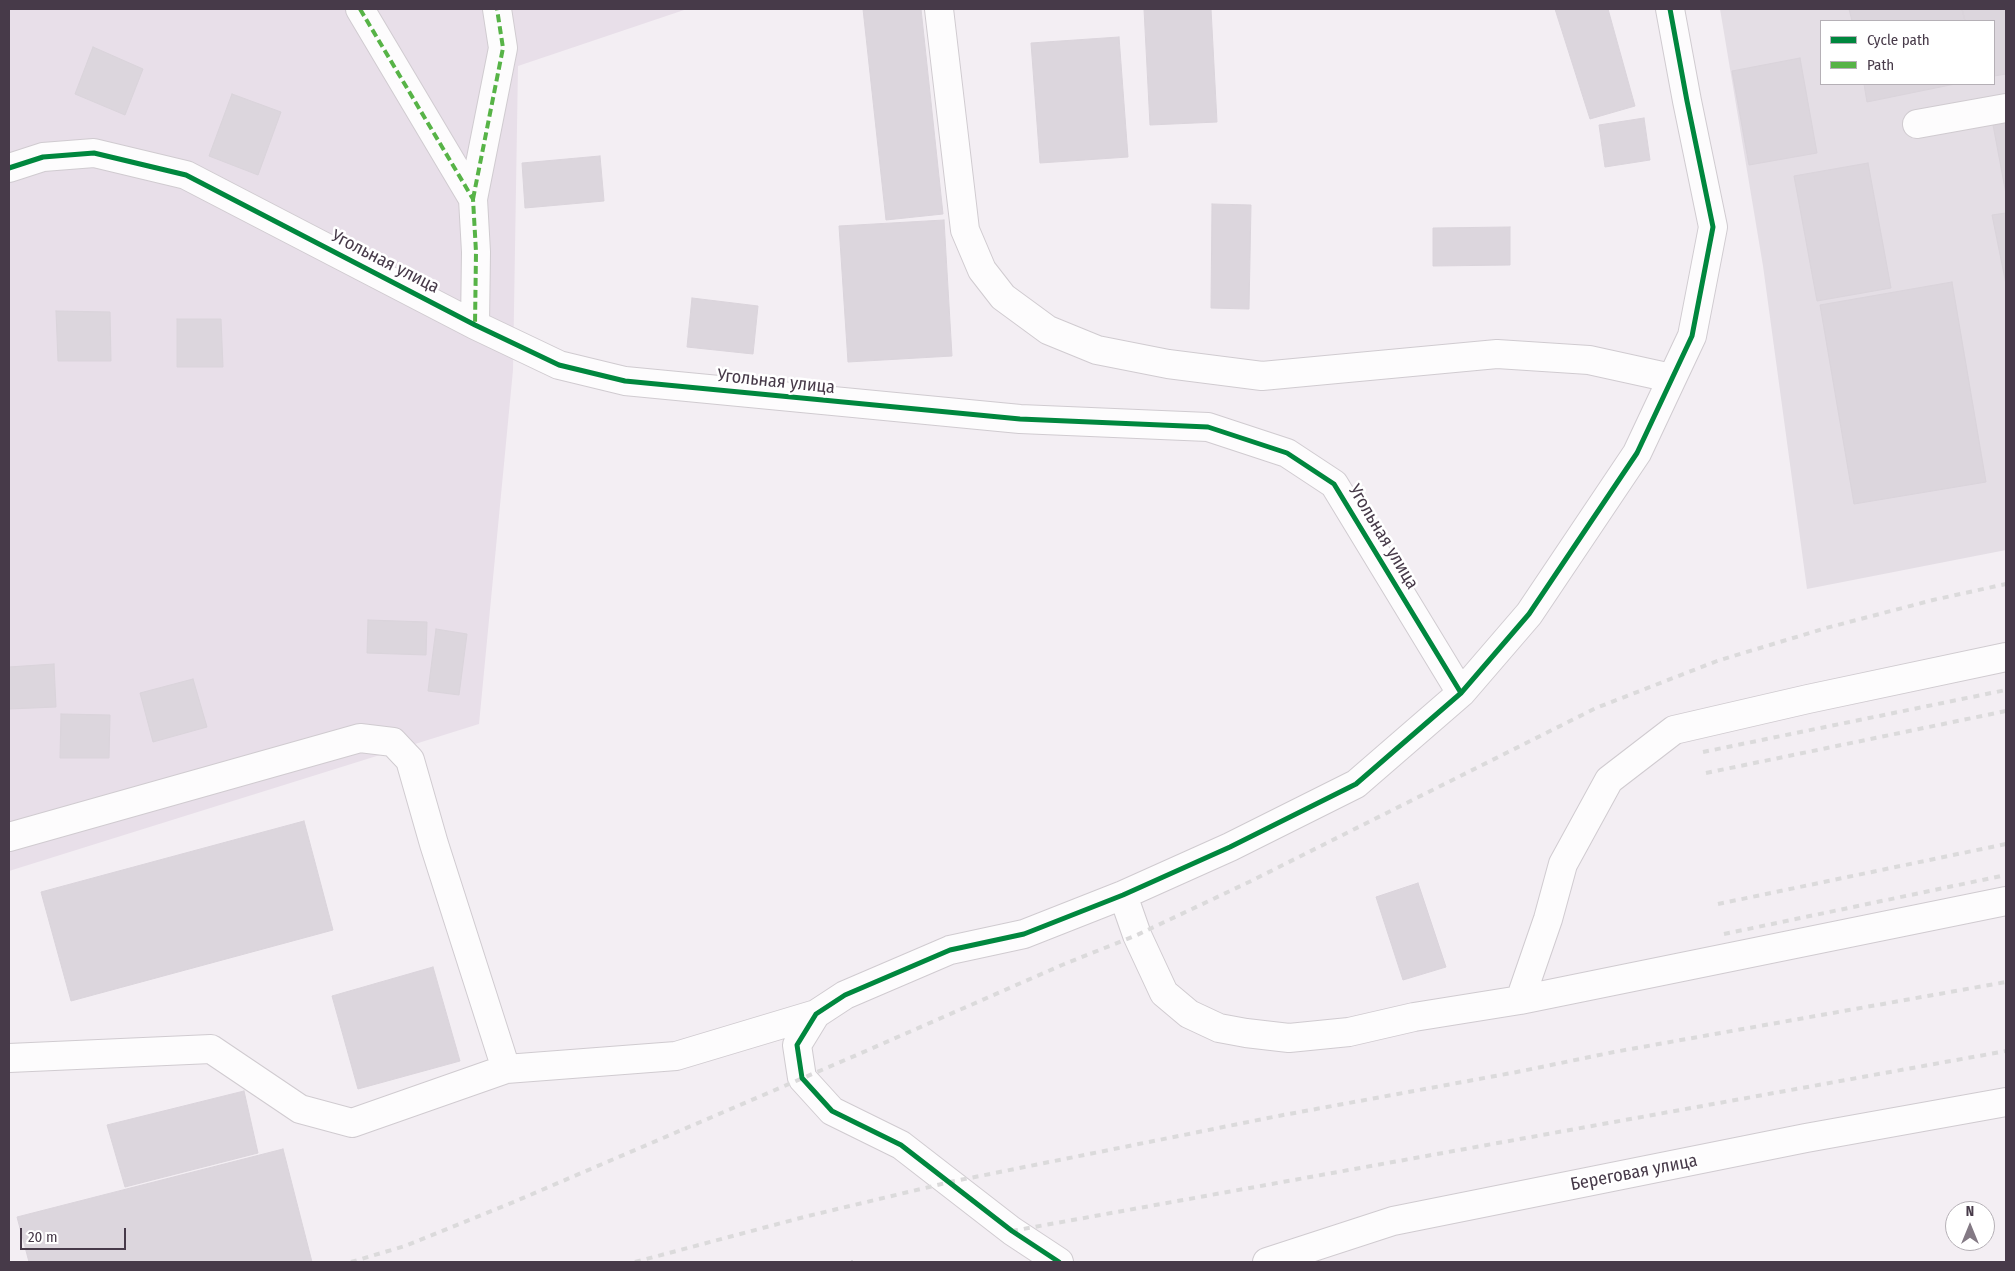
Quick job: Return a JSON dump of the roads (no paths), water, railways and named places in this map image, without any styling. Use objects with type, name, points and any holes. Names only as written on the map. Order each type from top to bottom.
[{"type":"street","points":[[360,9],[473,199]]},
{"type":"street","points":[[475,325],[476,252],[473,199],[503,48],[497,9]]},
{"type":"street","points":[[939,9],[965,230],[982,270],[1003,297],[1048,330],[1097,350],[1168,364],[1262,376],[1497,354],[1589,360],[1671,378]]},
{"type":"street","points":[[9,1058],[211,1049],[300,1109],[352,1124],[506,1070],[676,1056],[816,1014],[845,995],[950,950],[1024,934],[1123,894],[1230,847],[1356,784],[1461,693],[1529,614],[1637,453],[1692,336],[1714,227],[1687,101],[1670,9]]},
{"type":"street","points":[[1917,124],[2006,108]]},
{"type":"street","name":"Угольная улица","points":[[9,168],[43,157],[94,153],[186,174],[475,325],[559,365],[625,381],[1020,420],[1208,427],[1287,453],[1334,484],[1461,693]]},
{"type":"street","points":[[1520,1000],[1548,920],[1563,864],[1609,780],[1674,730],[1808,699],[2006,658]]},
{"type":"street","points":[[9,837],[360,738],[393,742],[410,760],[434,844],[506,1070]]},
{"type":"street","points":[[1123,894],[1137,935],[1164,993],[1189,1014],[1219,1028],[1289,1038],[1350,1032],[1414,1017],[1520,1000],[2006,901]]},
{"type":"street","points":[[816,1014],[797,1045],[802,1078],[832,1111],[901,1145],[1012,1231],[1059,1262]]},
{"type":"street","name":"Береговая улица","points":[[1267,1262],[1393,1221],[1806,1138],[2006,1102]]},
{"type":"railway","points":[[351,1262],[405,1246],[516,1201],[1062,965],[1137,935],[1249,882],[1596,708],[1717,661],[1826,628],[1933,600],[2006,584]]},
{"type":"railway","points":[[1703,752],[2006,690]]},
{"type":"railway","points":[[1706,773],[2006,711]]},
{"type":"railway","points":[[1718,904],[2006,844]]},
{"type":"railway","points":[[1724,934],[2006,875]]},
{"type":"railway","points":[[635,1262],[804,1217],[950,1182],[1278,1116],[1614,1052],[2006,982]]},
{"type":"railway","points":[[1012,1231],[2006,1051]]}]
